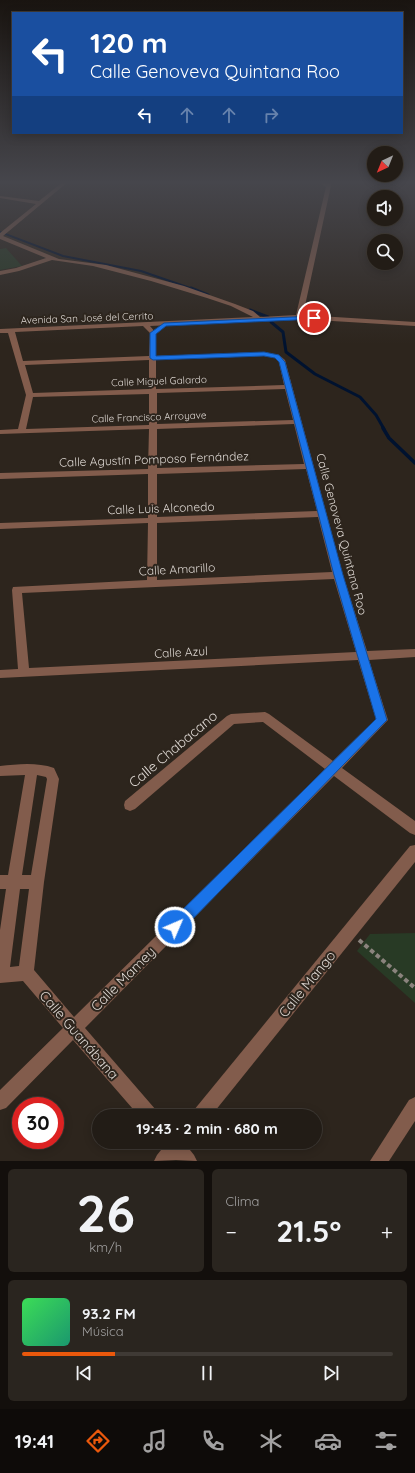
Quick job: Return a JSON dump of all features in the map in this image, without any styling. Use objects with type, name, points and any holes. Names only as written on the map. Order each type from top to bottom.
[{"type":"street","points":[[2,235],[53,258],[92,264],[136,274],[240,308],[257,315],[259,319]]},
{"type":"street","points":[[299,317],[317,235]]},
{"type":"street","points":[[0,273],[17,270],[53,258]]},
{"type":"street","name":"Avenida San José del Cerrito","points":[[0,331],[299,317],[415,324]]},
{"type":"street","points":[[153,333],[164,324]]},
{"type":"street","points":[[145,325],[153,333],[152,584]]},
{"type":"street","points":[[11,331],[30,395],[21,432]]},
{"type":"street","name":"Calle Genoveva Quintana Roo","points":[[153,358],[264,354],[277,356],[282,362],[338,575],[382,720]]},
{"type":"street","points":[[21,363],[153,358]]},
{"type":"street","name":"Calle Miguel Galardo","points":[[30,395],[289,387]]},
{"type":"street","name":"Calle Francisco Arroyave","points":[[0,432],[298,422]]},
{"type":"street","name":"Calle Agustín Pomposo Fernández","points":[[0,476],[310,466]]},
{"type":"street","name":"Calle Luis Alconedo","points":[[0,526],[322,514]]},
{"type":"street","name":"Calle Amarillo","points":[[24,673],[17,590],[338,575]]},
{"type":"street","name":"Calle Azul","points":[[0,674],[415,653]]},
{"type":"street","name":"Calle Chabacano","points":[[130,805],[231,719],[264,718],[415,830]]},
{"type":"street","name":"Calle Mamey","points":[[0,1102],[382,720]]},
{"type":"street","points":[[0,771],[32,769],[50,772],[53,780],[26,973],[0,976],[7,882],[32,769]]},
{"type":"street","name":"Calle Mango","points":[[206,1109],[415,851]]},
{"type":"street","points":[[7,882],[38,882]]},
{"type":"street","name":"Calle Guanábana","points":[[26,973],[144,1109]]},
{"type":"street","points":[[379,1161],[415,1106]]},
{"type":"street","points":[[163,1161],[172,1149]]},
{"type":"street","points":[[180,1149],[188,1161]]},
{"type":"path","points":[[350,932],[415,988]]},
{"type":"green space","points":[[6,248],[22,266],[0,270],[0,249]]},
{"type":"green space","points":[[415,933],[415,1003],[357,951],[370,934]]},
{"type":"waterway","points":[[8,235],[63,256],[141,271],[193,289]]},
{"type":"waterway","points":[[191,288],[208,295]]},
{"type":"waterway","points":[[250,310],[268,317]]},
{"type":"waterway","points":[[271,322],[283,332],[286,352],[315,374],[360,397],[376,415],[384,429]]},
{"type":"waterway","points":[[383,428],[389,438],[415,463]]},
{"type":"route","points":[[175,927],[382,720],[338,575],[282,362],[277,356],[264,354],[153,358],[153,333],[164,324],[299,317],[314,318]]}]
